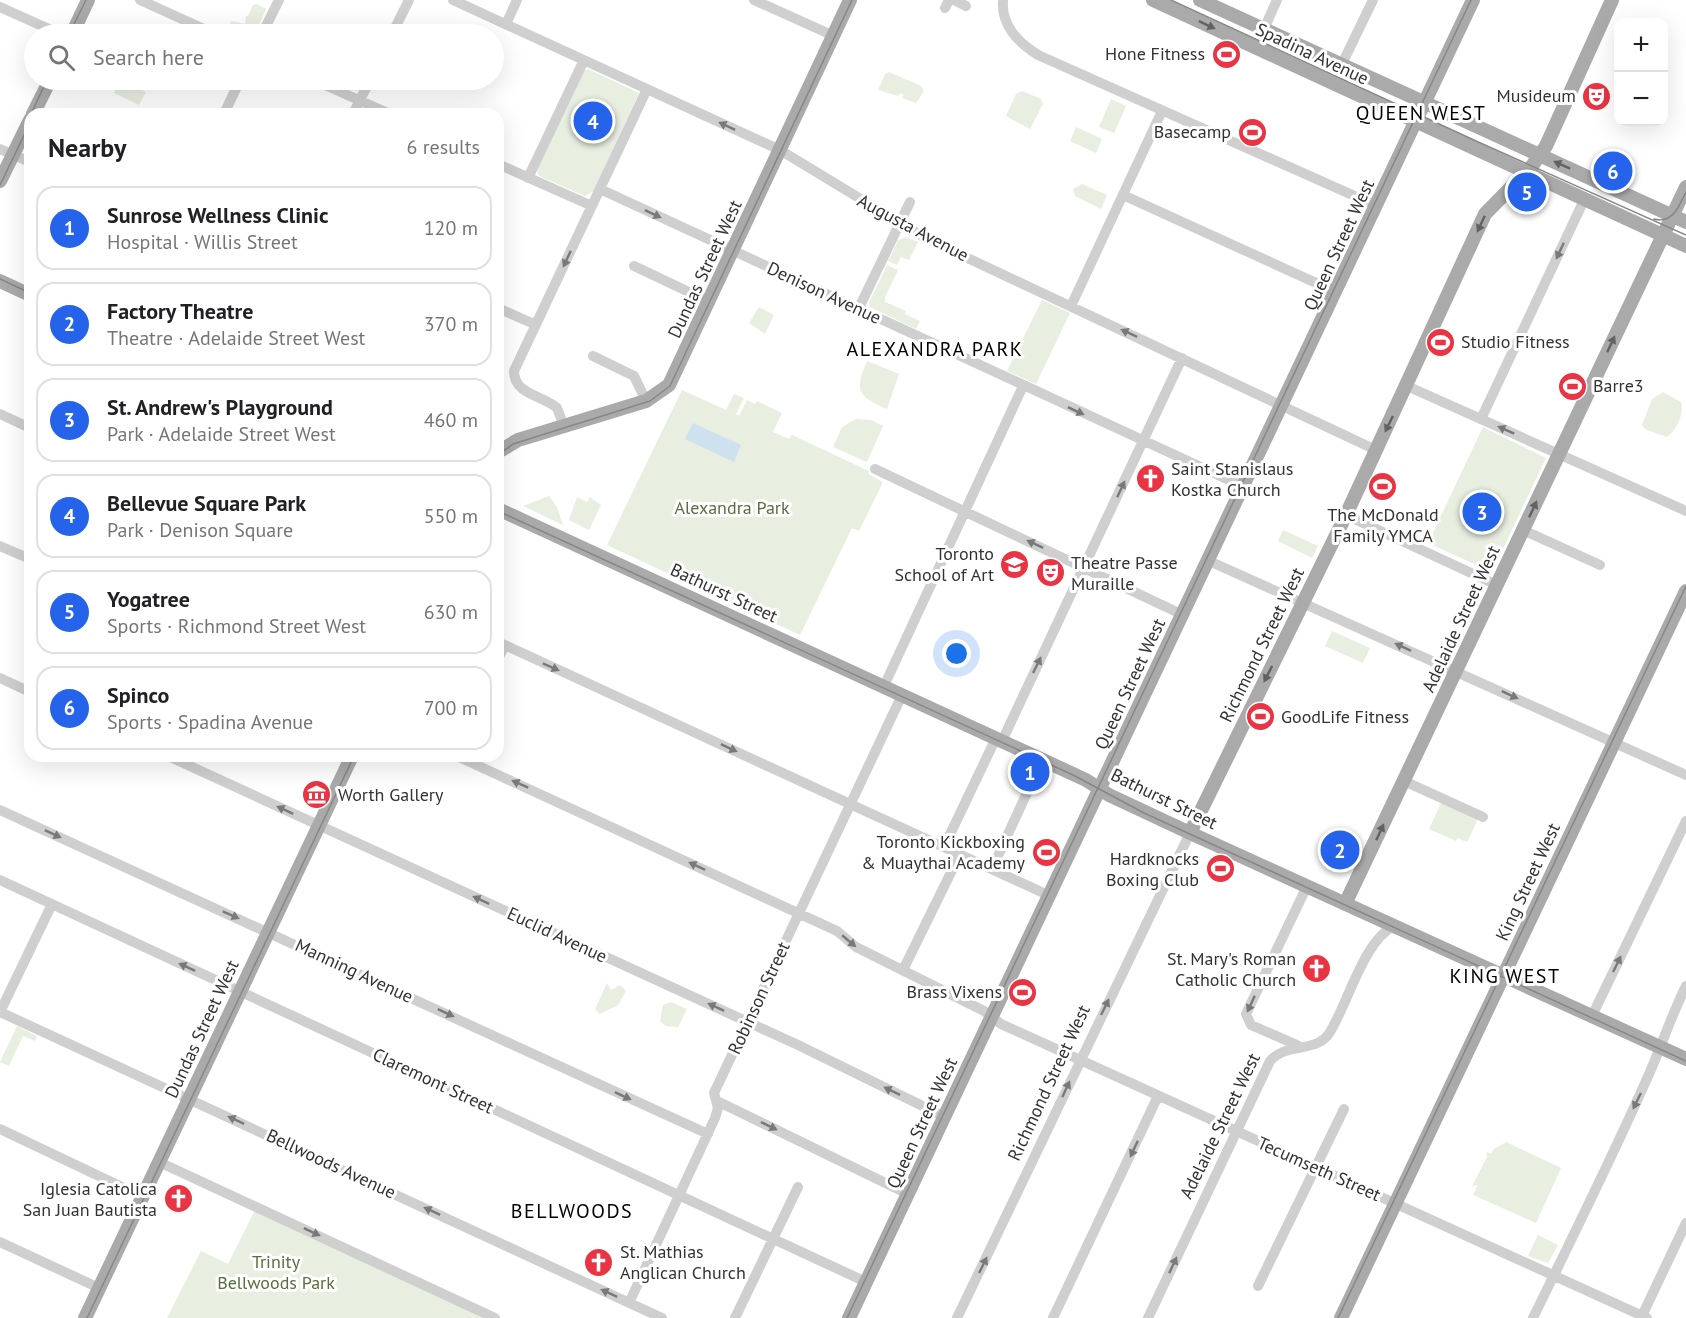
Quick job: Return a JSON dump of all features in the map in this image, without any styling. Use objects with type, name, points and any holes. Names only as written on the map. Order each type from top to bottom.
[{"type":"main road","points":[[77,24],[88,0]]},
{"type":"main road","name":"Dundas Street West","points":[[504,448],[512,442],[646,401],[661,392],[671,381],[850,0]]},
{"type":"main road","name":"Spadina Avenue","points":[[1153,0],[1686,246]]},
{"type":"main road","name":"Spadina Avenue","points":[[1200,0],[1686,222]]},
{"type":"main road","name":"Queen Street West","points":[[852,1317],[866,1282],[1473,0]]},
{"type":"main road","name":"Richmond Street West","points":[[1190,833],[1346,515],[1485,214],[1540,156],[1612,0]]},
{"type":"main road","points":[[36,108],[45,90]]},
{"type":"main road","points":[[0,181],[6,152],[24,128]]},
{"type":"main road","name":"Adelaide Street West","points":[[1346,903],[1686,186]]},
{"type":"main road","points":[[0,281],[24,292]]},
{"type":"main road","name":"Bathurst Street","points":[[504,512],[1042,760],[1190,833],[1686,1059]]},
{"type":"main road","name":"King Street West","points":[[1341,1318],[1686,591]]},
{"type":"main road","name":"Dundas Street West","points":[[85,1318],[349,762]]},
{"type":"street","points":[[267,24],[279,0]]},
{"type":"street","points":[[397,24],[409,0]]},
{"type":"street","name":"Augusta Avenue","points":[[453,0],[780,150],[899,224],[1376,450]]},
{"type":"street","points":[[506,24],[517,0]]},
{"type":"street","points":[[754,0],[834,36]]},
{"type":"street","points":[[1004,0],[1004,18],[1018,40],[1038,55],[1377,206]]},
{"type":"street","points":[[1263,30],[1277,0]]},
{"type":"street","points":[[1341,66],[1373,0]]},
{"type":"street","points":[[142,1],[193,24]]},
{"type":"street","points":[[949,3],[966,6]]},
{"type":"street","points":[[0,7],[38,24]]},
{"type":"street","points":[[528,178],[584,60]]},
{"type":"street","points":[[564,426],[557,408],[521,389],[514,380],[514,371],[647,89]]},
{"type":"street","points":[[227,108],[235,90]]},
{"type":"street","points":[[337,90],[377,108]]},
{"type":"street","points":[[356,108],[365,90]]},
{"type":"street","points":[[1071,306],[1162,111]]},
{"type":"street","points":[[6,152],[24,160]]},
{"type":"street","points":[[504,167],[592,206]]},
{"type":"street","name":"Denison Avenue","points":[[600,189],[1244,487]]},
{"type":"street","points":[[1123,195],[1336,292]]},
{"type":"street","points":[[1481,419],[1585,198]]},
{"type":"street","points":[[858,310],[910,202]]},
{"type":"street","points":[[634,266],[710,302]]},
{"type":"street","points":[[504,311],[536,325]]},
{"type":"street","points":[[593,356],[634,376],[646,401]]},
{"type":"street","points":[[944,847],[1084,567],[1182,358]]},
{"type":"street","points":[[884,687],[963,510],[1023,386]]},
{"type":"street","points":[[1407,386],[1686,512]]},
{"type":"street","points":[[0,414],[24,425]]},
{"type":"street","points":[[875,470],[1183,615]]},
{"type":"street","points":[[1346,515],[1497,585]]},
{"type":"street","points":[[1523,530],[1600,565]]},
{"type":"street","points":[[0,546],[24,557]]},
{"type":"street","points":[[1209,561],[1686,775]]},
{"type":"street","points":[[504,645],[1050,896]]},
{"type":"street","points":[[0,678],[24,689]]},
{"type":"street","name":"Robinson Street","points":[[629,1303],[715,1118],[717,1101],[714,1093],[902,695]]},
{"type":"street","points":[[992,869],[1042,760]]},
{"type":"street","name":"Euclid Avenue","points":[[181,762],[747,1022],[945,1117]]},
{"type":"street","name":"Tecumseth Street","points":[[470,762],[837,931],[856,947],[992,1017],[1001,1024],[1644,1317]]},
{"type":"street","points":[[1404,781],[1483,817]]},
{"type":"street","name":"Manning Avenue","points":[[0,810],[708,1134]]},
{"type":"street","points":[[1592,1016],[1686,821]]},
{"type":"street","name":"Richmond Street West","points":[[957,1318],[1190,833]]},
{"type":"street","points":[[903,970],[960,854]]},
{"type":"street","name":"Claremont Street","points":[[0,880],[866,1282]]},
{"type":"street","points":[[1300,1047],[1251,1025],[1246,1014],[1307,886]]},
{"type":"street","points":[[0,1012],[52,904]]},
{"type":"street","name":"Adelaide Street West","points":[[1148,1318],[1270,1061],[1288,1048],[1322,1041],[1329,1033],[1376,939],[1394,926]]},
{"type":"street","points":[[1533,1318],[1661,1047],[1664,1033],[1686,986]]},
{"type":"street","name":"Bellwoods Avenue","points":[[0,1012],[662,1318]]},
{"type":"street","points":[[1053,1318],[1158,1096]]},
{"type":"street","points":[[717,1101],[908,1194]]},
{"type":"street","points":[[1258,1286],[1344,1109]]},
{"type":"street","points":[[0,1129],[143,1197]]},
{"type":"street","points":[[159,1162],[495,1318]]},
{"type":"street","points":[[735,1318],[798,1187]]},
{"type":"street","points":[[1644,1317],[1686,1223]]},
{"type":"street","points":[[0,1242],[99,1288]]},
{"type":"green space","points":[[257,4],[266,9],[259,24],[245,24],[246,16],[253,5]]},
{"type":"green space","points":[[588,69],[639,93],[594,191],[585,196],[539,176],[537,171],[583,71]]},
{"type":"green space","points":[[889,72],[921,86],[924,91],[916,103],[902,98],[904,95],[900,93],[898,96],[878,90],[885,74]]},
{"type":"green space","points":[[116,90],[146,92],[139,105],[114,93]]},
{"type":"green space","points":[[1022,91],[1041,99],[1043,104],[1030,129],[1006,116],[1016,94]]},
{"type":"green space","points":[[1111,99],[1126,106],[1114,133],[1099,127]]},
{"type":"green space","points":[[1076,127],[1102,139],[1096,153],[1070,141]]},
{"type":"green space","points":[[1082,184],[1107,195],[1101,209],[1075,196],[1073,189]]},
{"type":"green space","points":[[906,237],[918,242],[909,260],[901,257],[897,265],[888,261],[898,240]]},
{"type":"green space","points":[[887,265],[898,270],[885,297],[885,302],[906,311],[905,314],[920,321],[916,329],[870,307],[869,303]]},
{"type":"green space","points":[[1042,300],[1070,313],[1036,384],[1007,371]]},
{"type":"green space","points":[[759,307],[774,315],[765,334],[749,323]]},
{"type":"green space","points":[[867,361],[899,374],[887,409],[864,396],[861,391],[861,379]]},
{"type":"green space","name":"Alexandra Park","points":[[682,390],[726,410],[734,394],[744,398],[736,414],[739,416],[747,400],[755,404],[757,401],[782,413],[773,432],[789,439],[792,435],[869,471],[868,474],[883,482],[859,531],[852,528],[800,635],[607,545]]},
{"type":"green space","points":[[1663,392],[1681,402],[1682,406],[1681,416],[1676,426],[1666,437],[1645,429],[1642,425],[1652,399]]},
{"type":"green space","points":[[856,419],[871,420],[883,426],[867,462],[833,447],[842,427]]},
{"type":"green space","points":[[1483,427],[1546,458],[1492,572],[1428,543]]},
{"type":"green space","points":[[549,496],[557,507],[563,525],[523,506]]},
{"type":"green space","points":[[577,497],[587,502],[590,497],[601,505],[589,530],[569,520]]},
{"type":"green space","points":[[1283,530],[1318,546],[1312,558],[1278,541]]},
{"type":"green space","points":[[1332,631],[1370,648],[1363,663],[1325,646]]},
{"type":"green space","points":[[1441,803],[1478,819],[1467,842],[1457,838],[1456,841],[1429,829]]},
{"type":"green space","points":[[607,983],[611,990],[620,985],[626,991],[618,1005],[600,1014],[595,1009]]},
{"type":"green space","points":[[671,1002],[687,1009],[678,1027],[666,1026],[660,1021],[663,1005]]},
{"type":"green space","points":[[17,1026],[37,1036],[35,1041],[23,1036],[9,1066],[0,1062]]},
{"type":"green space","points":[[1506,1142],[1561,1168],[1536,1223],[1473,1195],[1478,1185],[1472,1186],[1487,1157],[1486,1152],[1491,1154],[1494,1149]]},
{"type":"green space","name":"Trinity Bellwoods Park","points":[[255,1210],[484,1318],[167,1318],[201,1251],[228,1264]]},
{"type":"green space","points":[[1538,1235],[1558,1245],[1548,1263],[1528,1256]]},
{"type":"water","points":[[693,423],[741,445],[734,462],[685,439]]},
{"type":"tram line","points":[[74,24],[86,0]]},
{"type":"tram line","points":[[504,451],[513,444],[650,401],[670,386],[852,0]]},
{"type":"tram line","points":[[1171,0],[1686,235]]},
{"type":"tram line","points":[[847,1318],[1471,0]]},
{"type":"tram line","points":[[34,108],[42,90]]},
{"type":"tram line","points":[[0,185],[24,135]]},
{"type":"tram line","points":[[1654,219],[1666,219],[1675,213],[1686,192]]},
{"type":"tram line","points":[[0,279],[24,290]]},
{"type":"tram line","points":[[504,514],[1073,775],[1144,813],[1686,1061]]},
{"type":"tram line","points":[[1338,1318],[1686,586]]},
{"type":"tram line","points":[[87,1318],[351,762]]},
{"type":"place","name":"Hone Fitness","points":[[1226,54]]},
{"type":"place","name":"Musideum","points":[[1597,96]]},
{"type":"place","name":"Bellevue Square Park","points":[[593,121]]},
{"type":"place","name":"Basecamp","points":[[1252,132]]},
{"type":"place","name":"Spinco","points":[[1613,171]]},
{"type":"place","name":"Yogatree","points":[[1527,192]]},
{"type":"place","name":"Studio Fitness","points":[[1440,342]]},
{"type":"place","name":"Barre3","points":[[1572,386]]},
{"type":"place","name":"Saint Stanislaus Kostka Church","points":[[1150,479]]},
{"type":"place","name":"The McDonald Family YMCA","points":[[1383,486]]},
{"type":"place","name":"St. Andrew's Playground","points":[[1482,512]]},
{"type":"place","name":"Toronto School of Art","points":[[1015,564]]},
{"type":"place","name":"Theatre Passe Muraille","points":[[1050,573]]},
{"type":"place","name":"GoodLife Fitness","points":[[1260,717]]},
{"type":"place","name":"Sunrose Wellness Clinic","points":[[1030,772]]},
{"type":"place","name":"Worth Gallery","points":[[317,795]]},
{"type":"place","name":"Factory Theatre","points":[[1340,850]]},
{"type":"place","name":"Toronto Kickboxing & Muaythai Academy","points":[[1046,852]]},
{"type":"place","name":"Hardknocks Boxing Club","points":[[1220,869]]},
{"type":"place","name":"St. Mary's Roman Catholic Church","points":[[1317,969]]},
{"type":"place","name":"Brass Vixens","points":[[1023,992]]},
{"type":"place","name":"Iglesia Catolica San Juan Bautista","points":[[178,1199]]},
{"type":"place","name":"St. Mathias Anglican Church","points":[[599,1262]]},
{"type":"district","name":"QUEEN WEST","points":[[1421,113]]},
{"type":"district","name":"ALEXANDRA PARK","points":[[935,349]]},
{"type":"district","name":"KING WEST","points":[[1505,976]]},
{"type":"district","name":"BELLWOODS","points":[[572,1211]]}]
